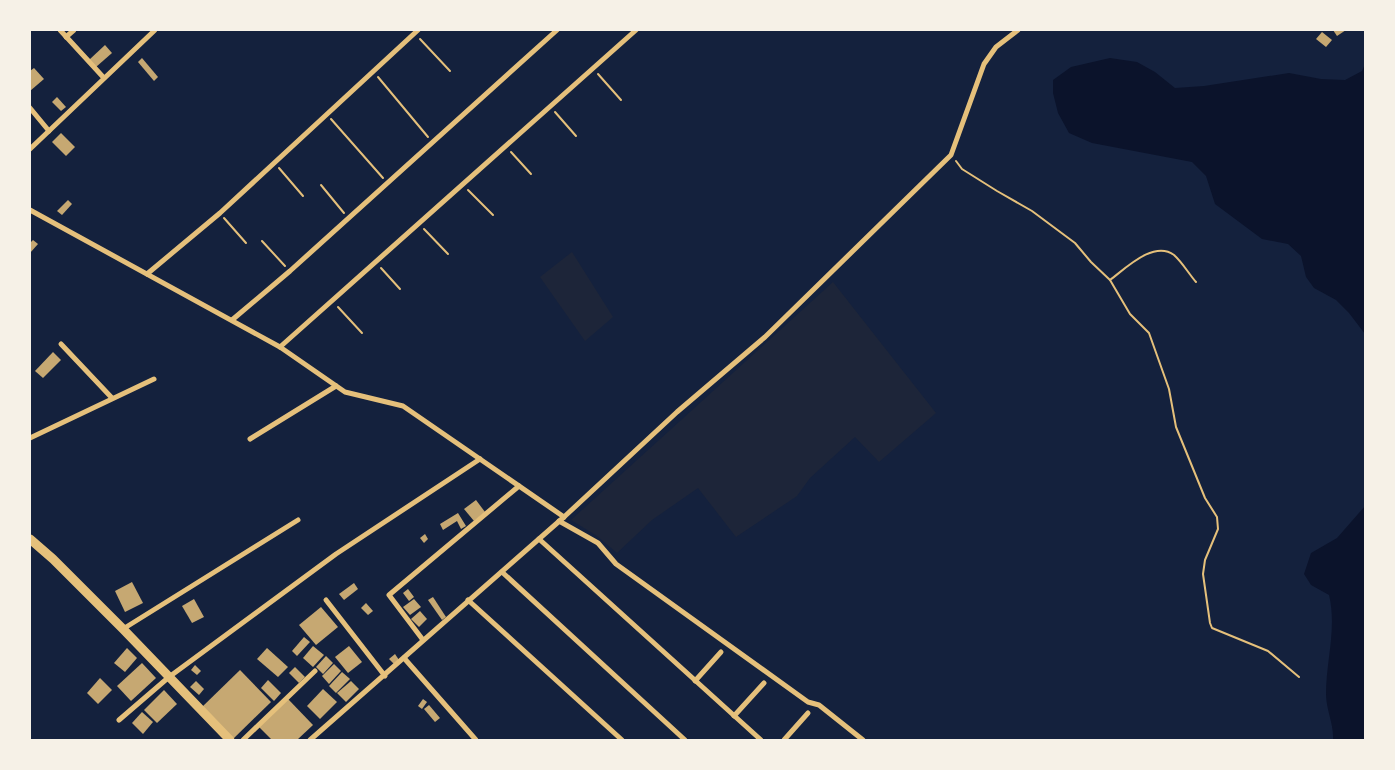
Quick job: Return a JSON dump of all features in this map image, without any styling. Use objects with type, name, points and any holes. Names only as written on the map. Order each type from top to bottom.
[{"type":"street","points":[[60,30],[104,78]]},
{"type":"street","points":[[66,37],[74,30]]},
{"type":"street","points":[[30,149],[155,30]]},
{"type":"street","points":[[232,320],[290,271],[557,30]]},
{"type":"street","points":[[280,347],[636,30]]},
{"type":"street","points":[[310,740],[562,519],[677,412],[765,337],[951,155],[984,64],[996,47],[1018,30]]},
{"type":"street","points":[[147,274],[220,213],[416,32]]},
{"type":"street","points":[[30,108],[49,131]]},
{"type":"street","points":[[30,210],[280,347],[345,392],[403,406],[598,543],[616,564],[808,702],[819,705],[863,740]]},
{"type":"street","points":[[61,344],[112,398]]},
{"type":"street","points":[[30,438],[154,379]]},
{"type":"street","points":[[250,439],[336,386]]},
{"type":"street","points":[[119,720],[169,677],[336,554],[480,459]]},
{"type":"street","points":[[423,640],[389,596],[519,486]]},
{"type":"street","points":[[124,629],[298,520]]},
{"type":"street","points":[[539,539],[761,740]]},
{"type":"street","points":[[31,540],[124,629],[230,740]]},
{"type":"street","points":[[502,572],[685,740]]},
{"type":"street","points":[[326,600],[385,676]]},
{"type":"street","points":[[468,600],[622,740]]},
{"type":"street","points":[[695,680],[721,652]]},
{"type":"street","points":[[404,658],[476,740]]},
{"type":"street","points":[[243,740],[315,671]]},
{"type":"street","points":[[734,716],[764,683]]},
{"type":"street","points":[[784,740],[808,713]]},
{"type":"path","points":[[416,32],[450,72]]},
{"type":"path","points":[[592,69],[621,100]]},
{"type":"path","points":[[373,72],[433,142]]},
{"type":"path","points":[[550,107],[576,136]]},
{"type":"path","points":[[327,114],[387,183]]},
{"type":"path","points":[[506,146],[531,174]]},
{"type":"path","points":[[951,155],[962,169],[997,192],[1032,211],[1076,244],[1110,280],[1130,314],[1149,333],[1169,389],[1176,427],[1205,498],[1217,517],[1218,529],[1205,560],[1203,574],[1212,628],[1268,651],[1299,676]]},
{"type":"path","points":[[274,163],[303,196]]},
{"type":"path","points":[[321,185],[348,219]]},
{"type":"path","points":[[462,185],[493,215]]},
{"type":"path","points":[[220,213],[246,243]]},
{"type":"path","points":[[419,224],[448,254]]},
{"type":"path","points":[[262,241],[290,271]]},
{"type":"path","points":[[1110,280],[1148,253],[1163,250],[1174,255],[1196,282]]},
{"type":"path","points":[[376,263],[400,289]]},
{"type":"path","points":[[332,301],[362,333]]},
{"type":"shaded area","points":[[1110,58],[1137,62],[1155,72],[1175,88],[1204,86],[1289,73],[1321,79],[1345,80],[1362,71],[1365,64],[1365,334],[1336,300],[1314,288],[1306,277],[1301,256],[1288,244],[1262,239],[1215,204],[1206,176],[1192,162],[1092,143],[1069,133],[1058,113],[1053,93],[1053,80],[1071,67]]},
{"type":"shaded area","points":[[572,252],[613,317],[585,341],[540,277]]},
{"type":"shaded area","points":[[833,282],[936,413],[879,462],[855,437],[810,478],[797,496],[736,537],[698,488],[652,520],[617,553],[597,536],[571,520]]},
{"type":"shaded area","points":[[1365,506],[1365,740],[1333,740],[1326,694],[1332,632],[1329,595],[1311,585],[1304,574],[1311,553],[1337,538]]},
{"type":"building","points":[[1333,30],[1346,30],[1337,36]]},
{"type":"building","points":[[1322,32],[1332,40],[1326,47],[1316,39]]},
{"type":"building","points":[[105,45],[112,53],[96,67],[89,60]]},
{"type":"building","points":[[142,58],[158,77],[154,81],[138,62]]},
{"type":"building","points":[[34,68],[44,79],[30,91],[30,71]]},
{"type":"building","points":[[57,97],[66,107],[61,111],[52,102]]},
{"type":"building","points":[[61,133],[75,147],[66,156],[52,142]]},
{"type":"building","points":[[68,200],[72,204],[62,215],[57,211]]},
{"type":"building","points":[[33,240],[38,244],[30,253],[30,243]]},
{"type":"building","points":[[53,352],[61,360],[43,378],[35,371]]},
{"type":"building","points":[[476,500],[485,512],[474,521],[464,509]]},
{"type":"building","points":[[458,513],[466,526],[461,529],[457,521],[443,530],[440,524]]},
{"type":"building","points":[[425,534],[428,539],[424,543],[420,538]]},
{"type":"building","points":[[132,582],[143,603],[125,612],[115,591]]},
{"type":"building","points":[[354,583],[358,589],[344,600],[339,594]]},
{"type":"building","points":[[408,589],[414,597],[409,601],[403,593]]},
{"type":"building","points":[[433,597],[446,617],[442,620],[428,600]]},
{"type":"building","points":[[194,599],[204,617],[192,623],[182,606]]},
{"type":"building","points":[[414,599],[421,607],[410,615],[403,607]]},
{"type":"building","points":[[366,603],[373,611],[368,615],[361,608]]},
{"type":"building","points":[[321,607],[338,627],[316,645],[299,625]]},
{"type":"building","points":[[420,611],[427,619],[419,627],[411,619]]},
{"type":"building","points":[[304,637],[310,642],[297,656],[292,651]]},
{"type":"building","points":[[313,646],[324,655],[313,667],[303,658]]},
{"type":"building","points":[[349,646],[362,662],[348,673],[335,657]]},
{"type":"building","points":[[127,648],[137,658],[125,672],[114,663]]},
{"type":"building","points":[[267,648],[288,667],[278,677],[257,659]]},
{"type":"building","points":[[395,654],[399,660],[394,664],[389,659]]},
{"type":"building","points":[[326,656],[333,663],[323,674],[316,667]]},
{"type":"building","points":[[142,663],[156,678],[131,701],[117,686]]},
{"type":"building","points":[[334,664],[341,671],[329,684],[322,676]]},
{"type":"building","points":[[195,665],[201,671],[197,675],[191,670]]},
{"type":"building","points":[[295,667],[305,677],[299,683],[289,673]]},
{"type":"building","points":[[240,670],[271,702],[232,740],[201,708]]},
{"type":"building","points":[[342,672],[350,679],[336,693],[329,686]]},
{"type":"building","points":[[100,678],[112,690],[98,704],[87,693]]},
{"type":"building","points":[[268,680],[281,693],[274,701],[261,688]]},
{"type":"building","points":[[196,681],[204,689],[199,695],[190,687]]},
{"type":"building","points":[[351,681],[359,689],[346,702],[337,693]]},
{"type":"building","points":[[323,689],[337,702],[320,719],[307,706]]},
{"type":"building","points":[[164,690],[177,704],[157,723],[144,710]]},
{"type":"building","points":[[288,699],[313,725],[297,740],[272,740],[259,727]]},
{"type":"building","points":[[423,699],[427,702],[422,709],[418,706]]},
{"type":"building","points":[[429,705],[440,718],[435,722],[424,709]]},
{"type":"building","points":[[142,712],[153,722],[143,734],[132,723]]}]
